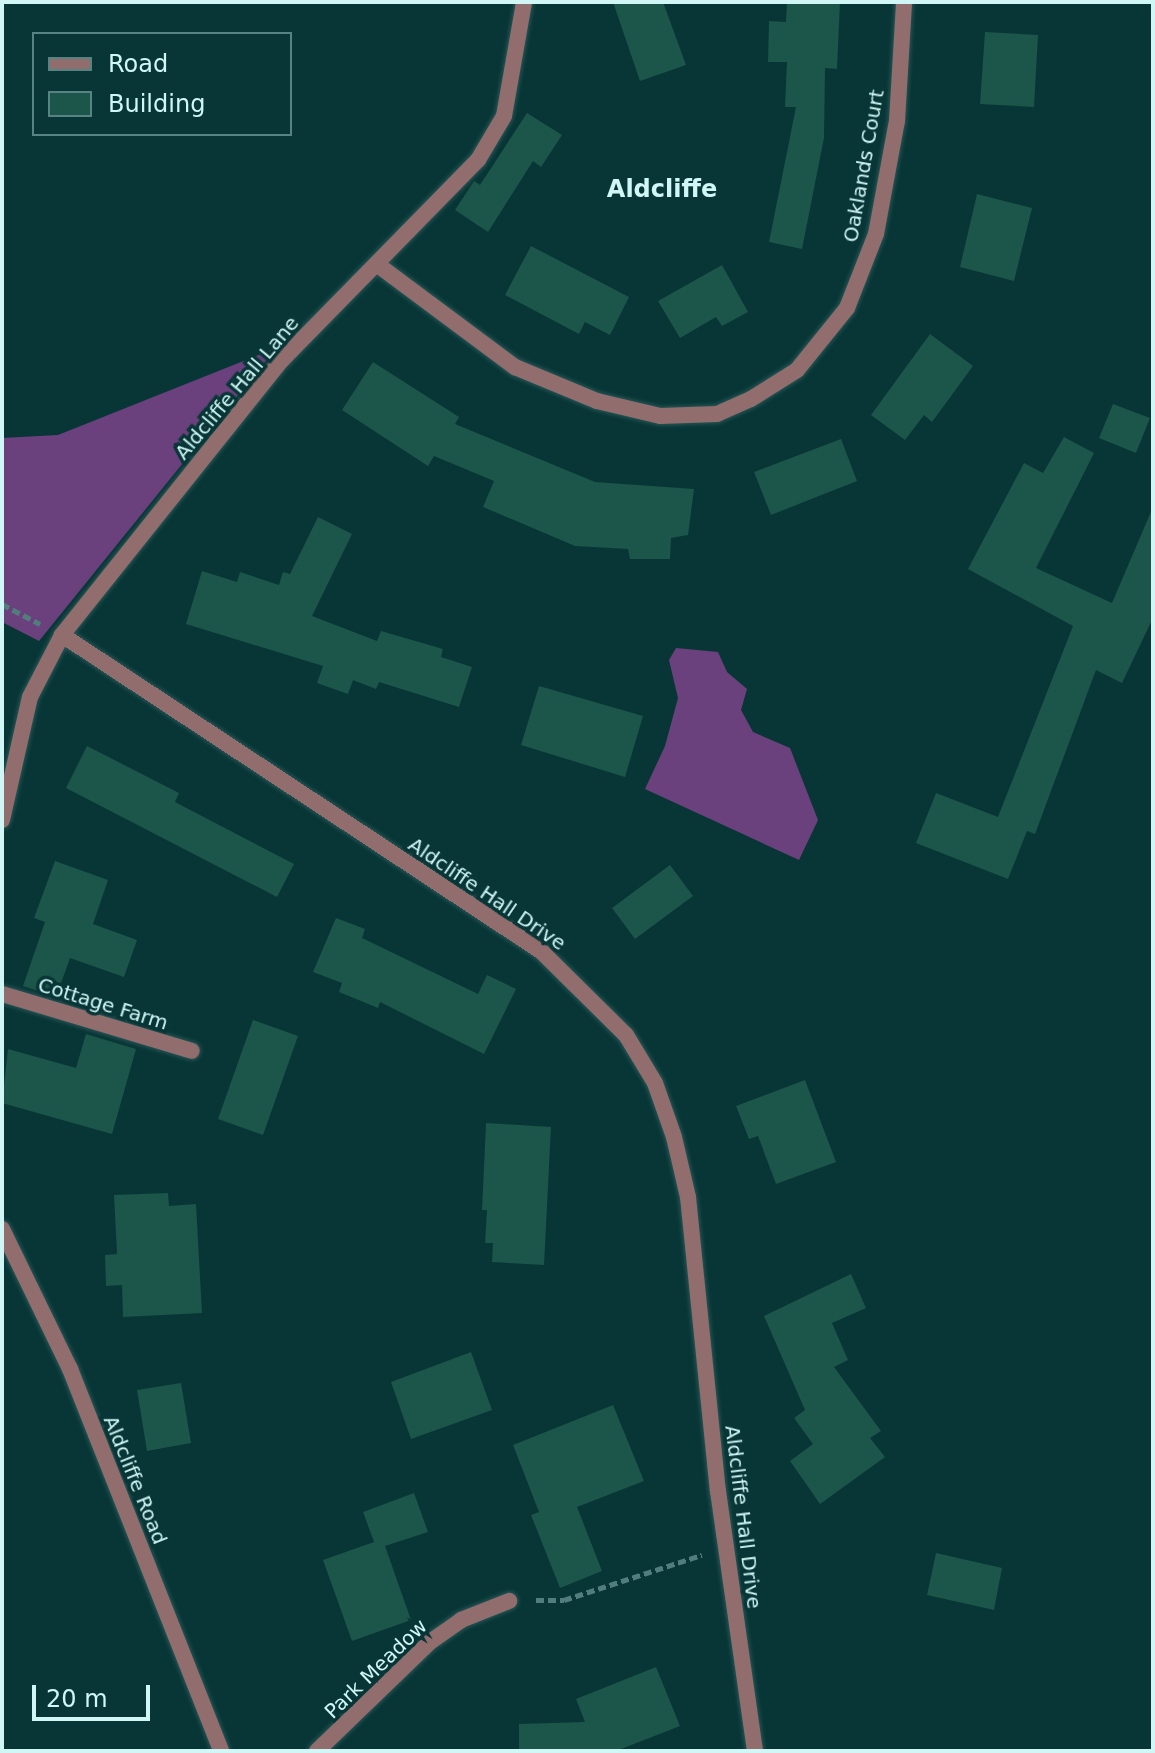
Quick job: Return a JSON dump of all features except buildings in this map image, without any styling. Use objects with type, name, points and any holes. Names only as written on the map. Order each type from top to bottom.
[{"type":"street","name":"Aldcliffe Hall Lane","points":[[3,811],[30,697],[62,635],[281,361],[478,160],[504,116],[524,2]]},
{"type":"street","name":"Oaklands Court","points":[[378,265],[515,367],[597,401],[660,416],[717,414],[751,399],[797,370],[847,308],[876,234],[897,121],[904,2]]},
{"type":"street","name":"Aldcliffe Hall Drive","points":[[62,635],[542,952],[626,1035],[655,1083],[674,1137],[688,1197],[727,1550],[755,1751]]},
{"type":"street","name":"Cottage Farm","points":[[2,994],[192,1051]]},
{"type":"street","name":"Aldcliffe Road","points":[[2,1229],[70,1369],[221,1751]]},
{"type":"street","name":"Park Meadow","points":[[317,1751],[430,1642],[461,1620],[509,1601]]},
{"type":"path","points":[[2,604],[62,635]]},
{"type":"path","points":[[509,1601],[564,1600],[682,1559],[727,1550]]},
{"type":"shaded area","points":[[276,348],[39,641],[2,622],[2,438],[58,435]]},
{"type":"shaded area","points":[[676,648],[718,652],[727,672],[747,689],[741,710],[753,732],[790,748],[818,820],[799,860],[645,789],[665,746],[678,698],[669,660]]},
{"type":"district","name":"Aldcliffe","points":[[662,190]]}]
